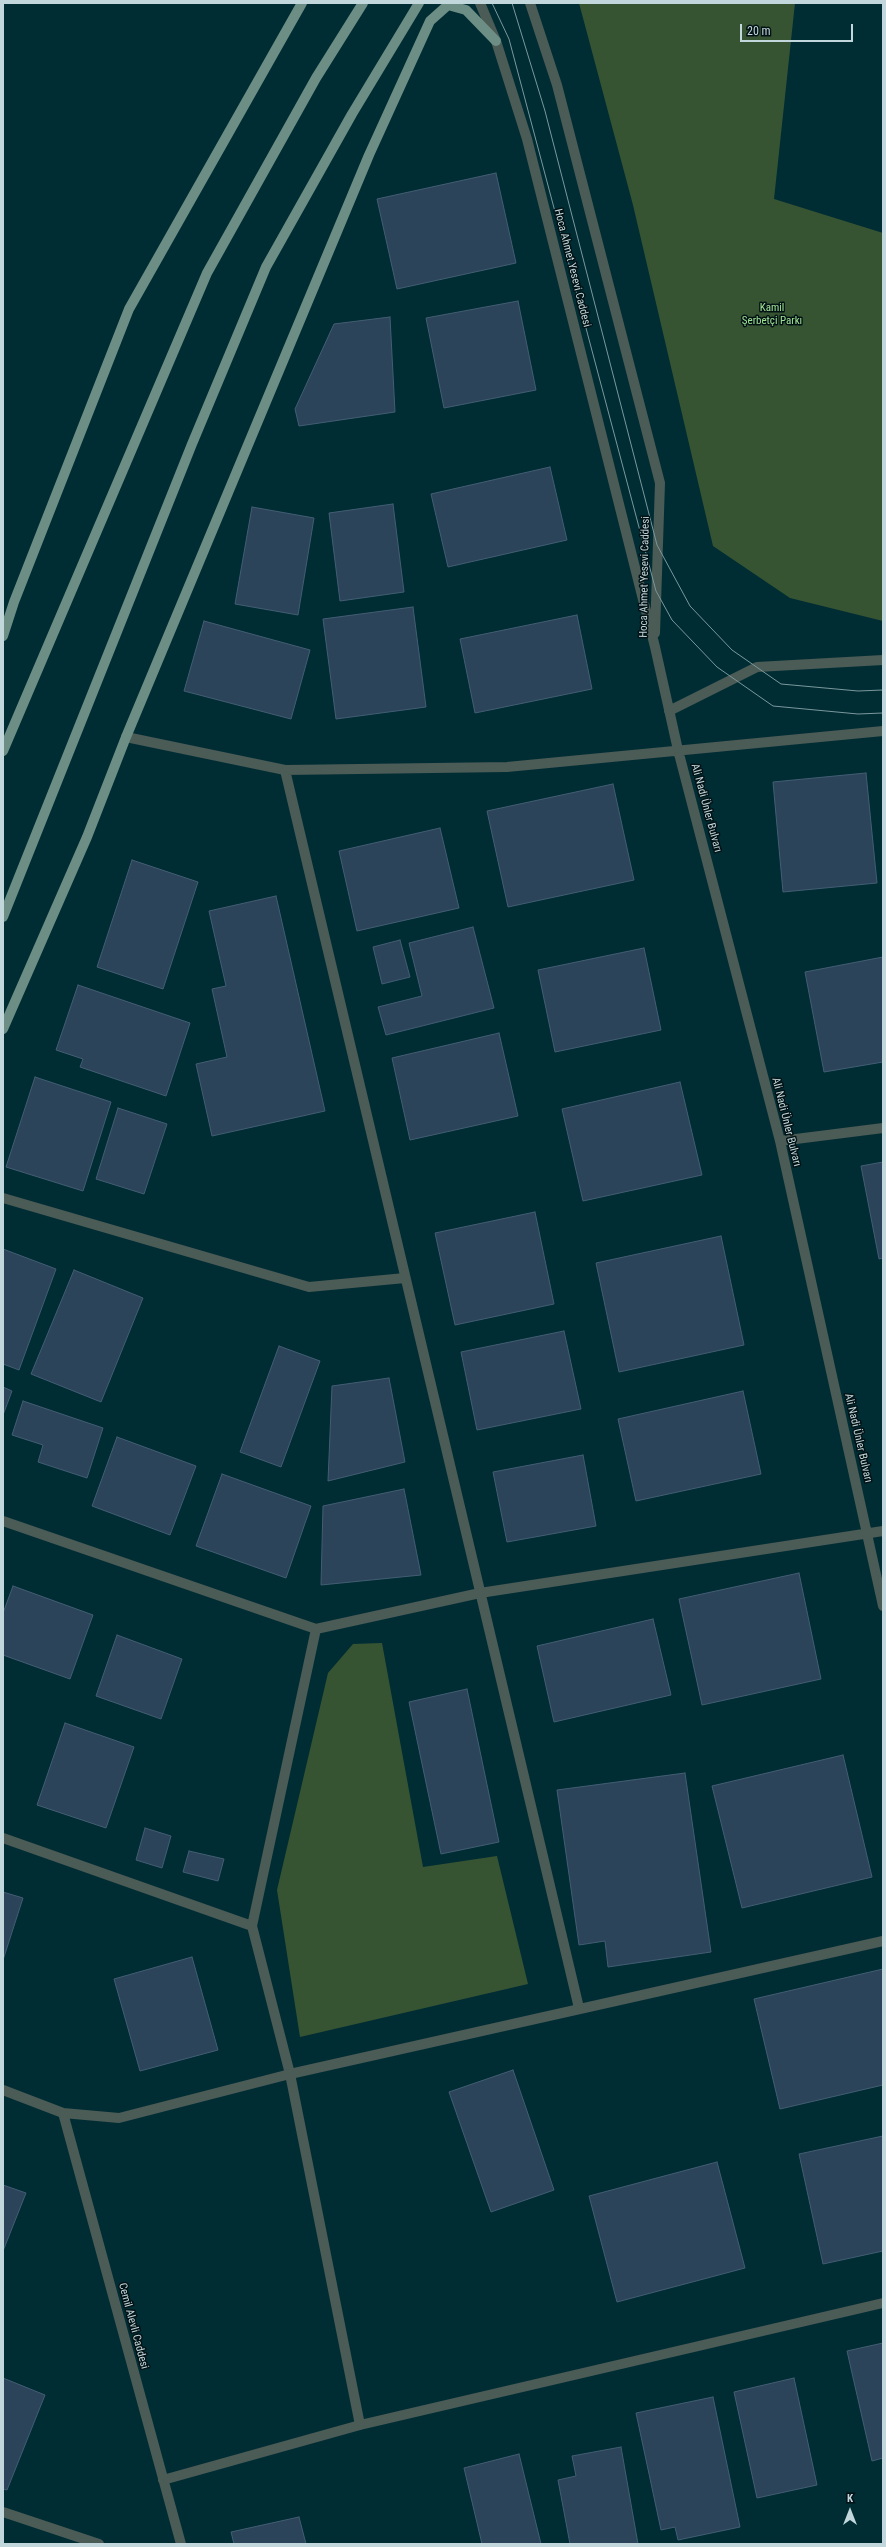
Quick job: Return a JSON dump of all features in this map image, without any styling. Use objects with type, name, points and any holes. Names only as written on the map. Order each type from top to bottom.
[{"type":"main road","points":[[3,636],[14,602],[129,309],[302,3]]},
{"type":"main road","points":[[3,751],[207,273],[316,78],[363,3]]},
{"type":"main road","points":[[3,917],[192,444],[266,267],[352,114],[419,3]]},
{"type":"main road","points":[[3,1029],[87,837],[126,737],[369,155],[430,21],[448,5],[466,10],[496,41]]},
{"type":"street","name":"Hoca Ahmet Yesevi Caddesi","points":[[480,3],[496,41],[527,139],[655,646]]},
{"type":"street","name":"Hoca Ahmet Yesevi Caddesi","points":[[530,3],[557,85],[660,483],[655,646]]},
{"type":"street","name":"Ali Nadi Ünler Bulvarı","points":[[655,646],[678,750],[780,1141],[883,1606]]},
{"type":"street","points":[[669,711],[757,667],[883,660]]},
{"type":"street","points":[[126,737],[285,770],[508,767],[883,731]]},
{"type":"street","points":[[285,770],[578,2008]]},
{"type":"street","points":[[780,1141],[883,1128]]},
{"type":"street","points":[[3,1198],[309,1287],[405,1278]]},
{"type":"street","points":[[3,1521],[316,1629],[480,1593],[883,1531]]},
{"type":"street","points":[[316,1629],[252,1926],[290,2074],[360,2425]]},
{"type":"street","points":[[3,1838],[252,1926]]},
{"type":"street","points":[[3,2090],[63,2114],[119,2118],[290,2074],[578,2008],[883,1942]]},
{"type":"street","name":"Cemil Alevli Caddesi","points":[[63,2114],[181,2544]]},
{"type":"street","points":[[163,2480],[360,2425],[883,2303]]},
{"type":"street","points":[[3,2512],[99,2544]]},
{"type":"green space","name":"Kamil Şerbetçi Parkı","points":[[579,3],[795,3],[774,199],[883,233],[883,621],[790,598],[713,546],[633,205]]},
{"type":"green space","points":[[382,1643],[423,1867],[497,1856],[528,1984],[300,2037],[277,1890],[328,1673],[353,1644]]},
{"type":"building","points":[[496,173],[516,263],[397,289],[377,199]]},
{"type":"building","points":[[518,301],[536,390],[444,408],[426,318]]},
{"type":"building","points":[[390,317],[395,412],[299,426],[295,409],[334,324]]},
{"type":"building","points":[[550,467],[567,540],[448,567],[431,494]]},
{"type":"building","points":[[393,504],[404,592],[340,601],[329,513]]},
{"type":"building","points":[[252,507],[314,518],[298,615],[235,604]]},
{"type":"building","points":[[413,607],[426,707],[336,719],[323,619]]},
{"type":"building","points":[[577,615],[592,689],[475,713],[460,639]]},
{"type":"building","points":[[204,621],[310,650],[291,719],[184,691]]},
{"type":"building","points":[[866,773],[877,883],[783,892],[773,782]]},
{"type":"building","points":[[613,784],[634,880],[508,907],[487,811]]},
{"type":"building","points":[[440,828],[459,908],[357,931],[339,851]]},
{"type":"building","points":[[132,860],[198,882],[163,989],[97,967]]},
{"type":"building","points":[[276,896],[325,1111],[212,1136],[196,1064],[227,1057],[212,989],[226,986],[209,911]]},
{"type":"building","points":[[473,927],[494,1008],[386,1035],[378,1007],[422,996],[409,943]]},
{"type":"building","points":[[400,940],[410,977],[382,984],[373,947]]},
{"type":"building","points":[[644,948],[661,1030],[555,1052],[538,970]]},
{"type":"building","points":[[883,957],[883,1062],[824,1072],[805,972]]},
{"type":"building","points":[[78,985],[190,1023],[166,1096],[80,1067],[83,1059],[56,1050]]},
{"type":"building","points":[[499,1033],[518,1116],[410,1140],[392,1058]]},
{"type":"building","points":[[35,1077],[111,1102],[83,1191],[6,1167]]},
{"type":"building","points":[[680,1082],[702,1175],[583,1201],[562,1109]]},
{"type":"building","points":[[118,1108],[167,1124],[144,1194],[96,1179]]},
{"type":"building","points":[[883,1162],[883,1258],[879,1259],[861,1166]]},
{"type":"building","points":[[535,1212],[554,1304],[455,1325],[435,1233]]},
{"type":"building","points":[[721,1236],[744,1345],[619,1372],[596,1263]]},
{"type":"building","points":[[3,1249],[56,1269],[19,1370],[3,1364]]},
{"type":"building","points":[[74,1270],[143,1298],[101,1402],[31,1374]]},
{"type":"building","points":[[564,1331],[581,1409],[477,1430],[461,1352]]},
{"type":"building","points":[[279,1346],[320,1361],[281,1467],[240,1452]]},
{"type":"building","points":[[389,1378],[405,1462],[328,1481],[332,1386]]},
{"type":"building","points":[[3,1387],[12,1391],[3,1415]]},
{"type":"building","points":[[743,1391],[761,1474],[636,1501],[618,1419]]},
{"type":"building","points":[[23,1401],[103,1428],[87,1478],[38,1462],[43,1445],[12,1435]]},
{"type":"building","points":[[117,1437],[196,1466],[170,1535],[92,1506]]},
{"type":"building","points":[[583,1455],[596,1526],[507,1542],[493,1472]]},
{"type":"building","points":[[222,1474],[311,1506],[286,1578],[196,1546]]},
{"type":"building","points":[[404,1489],[421,1575],[321,1585],[323,1506]]},
{"type":"building","points":[[799,1573],[821,1679],[702,1705],[679,1599]]},
{"type":"building","points":[[13,1586],[93,1615],[70,1679],[3,1655],[3,1613]]},
{"type":"building","points":[[653,1619],[671,1695],[554,1722],[537,1646]]},
{"type":"building","points":[[117,1635],[182,1659],[161,1719],[96,1696]]},
{"type":"building","points":[[467,1689],[499,1842],[441,1854],[409,1702]]},
{"type":"building","points":[[65,1723],[134,1747],[106,1828],[37,1805]]},
{"type":"building","points":[[843,1755],[872,1877],[742,1908],[712,1786]]},
{"type":"building","points":[[685,1773],[711,1952],[608,1967],[605,1941],[579,1945],[557,1790]]},
{"type":"building","points":[[145,1828],[171,1836],[162,1868],[136,1860]]},
{"type":"building","points":[[189,1851],[224,1859],[218,1881],[183,1872]]},
{"type":"building","points":[[3,1892],[23,1898],[3,1960]]},
{"type":"building","points":[[192,1957],[218,2050],[140,2071],[114,1979]]},
{"type":"building","points":[[883,1969],[883,2085],[780,2109],[754,1999]]},
{"type":"building","points":[[513,2070],[554,2190],[491,2212],[449,2092]]},
{"type":"building","points":[[883,2136],[883,2251],[823,2264],[799,2154]]},
{"type":"building","points":[[717,2162],[745,2268],[617,2302],[589,2196]]},
{"type":"building","points":[[3,2185],[26,2193],[3,2251]]},
{"type":"building","points":[[883,2343],[883,2458],[872,2461],[847,2351]]},
{"type":"building","points":[[3,2378],[45,2395],[7,2490],[3,2489]]},
{"type":"building","points":[[794,2378],[817,2485],[757,2498],[734,2392]]},
{"type":"building","points":[[713,2397],[740,2527],[678,2540],[675,2527],[661,2530],[636,2413]]},
{"type":"building","points":[[621,2447],[638,2544],[570,2544],[558,2480],[576,2476],[572,2456]]},
{"type":"building","points":[[519,2454],[541,2544],[482,2544],[464,2468]]},
{"type":"building","points":[[299,2517],[306,2544],[234,2544],[231,2532]]},
{"type":"tram line","points":[[492,3],[509,39],[656,591],[672,620],[717,667],[773,706],[858,714],[883,713]]},
{"type":"tram line","points":[[512,3],[545,111],[657,545],[690,606],[732,650],[781,684],[858,691],[883,690]]}]
